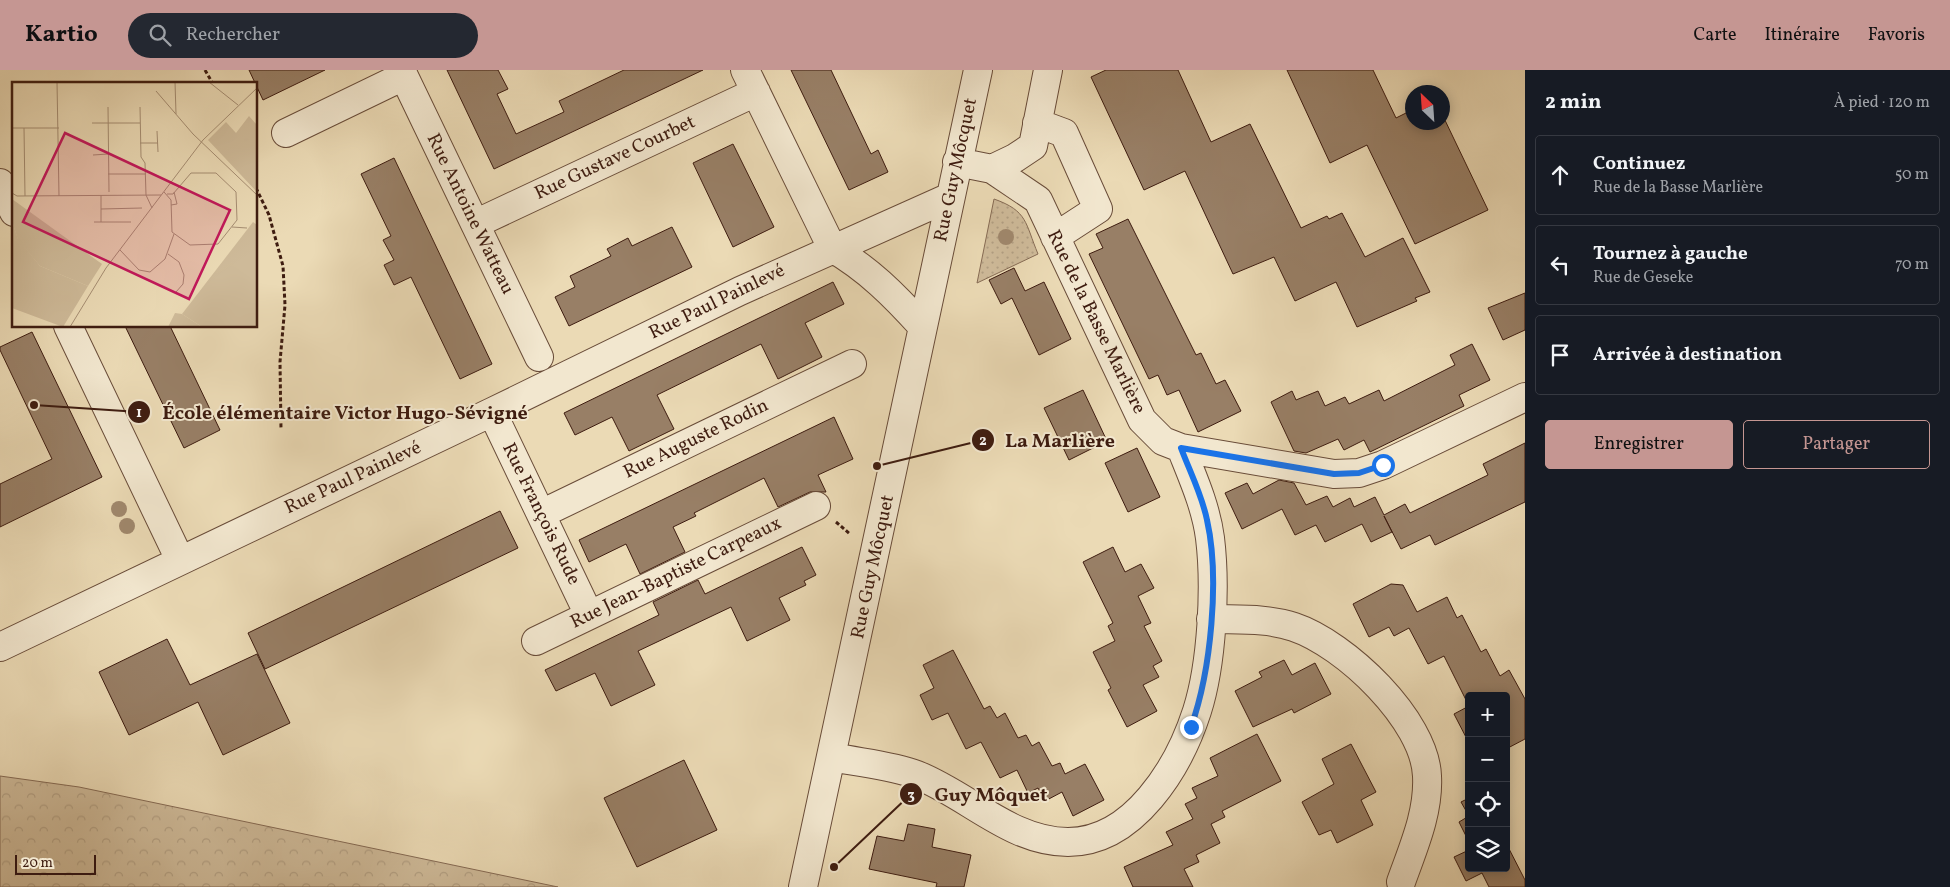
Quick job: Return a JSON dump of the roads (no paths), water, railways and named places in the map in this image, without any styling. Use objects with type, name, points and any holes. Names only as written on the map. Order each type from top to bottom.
[{"type":"street","name":"Rue Guy Môcquet","points":[[804,887],[978,70]]},
{"type":"street","points":[[992,169],[1015,158],[1033,146],[1048,70]]},
{"type":"street","points":[[286,133],[402,73]]},
{"type":"street","name":"Rue Antoine Watteau","points":[[402,73],[540,357]]},
{"type":"street","points":[[750,81],[832,248],[870,272],[922,326]]},
{"type":"street","name":"Rue Gustave Courbet","points":[[475,224],[750,81]]},
{"type":"street","points":[[1037,123],[1064,133],[1098,209],[1055,237]]},
{"type":"street","name":"Rue de la Basse Marlière","points":[[957,162],[992,169],[1038,200],[1142,420],[1163,441],[1181,448],[1334,474],[1353,474],[1383,465],[1525,397]]},
{"type":"street","points":[[0,184],[12,208]]},
{"type":"street","name":"Rue Paul Painlevé","points":[[0,647],[832,248],[950,196]]},
{"type":"street","points":[[69,328],[180,560]]},
{"type":"street","name":"Rue Auguste Rodin","points":[[541,514],[852,364]]},
{"type":"street","name":"Rue François Rude","points":[[492,412],[589,615]]},
{"type":"street","points":[[832,757],[918,776],[1002,823],[1044,840],[1085,842],[1104,836],[1120,827],[1145,804],[1162,782],[1191,727],[1202,689],[1211,619],[1211,551],[1207,520],[1181,448]]},
{"type":"street","name":"Rue Jean-Baptiste Carpeaux","points":[[536,641],[816,506]]},
{"type":"street","points":[[1211,619],[1282,624],[1316,638],[1338,652],[1378,687],[1407,721],[1424,757],[1427,794],[1417,836],[1401,882]]},
{"type":"place","name":"École élémentaire Victor Hugo-Sévigné","points":[[34,405]]},
{"type":"place","name":"La Marlière","points":[[877,466]]},
{"type":"place","name":"Guy Môquet","points":[[834,867]]}]
